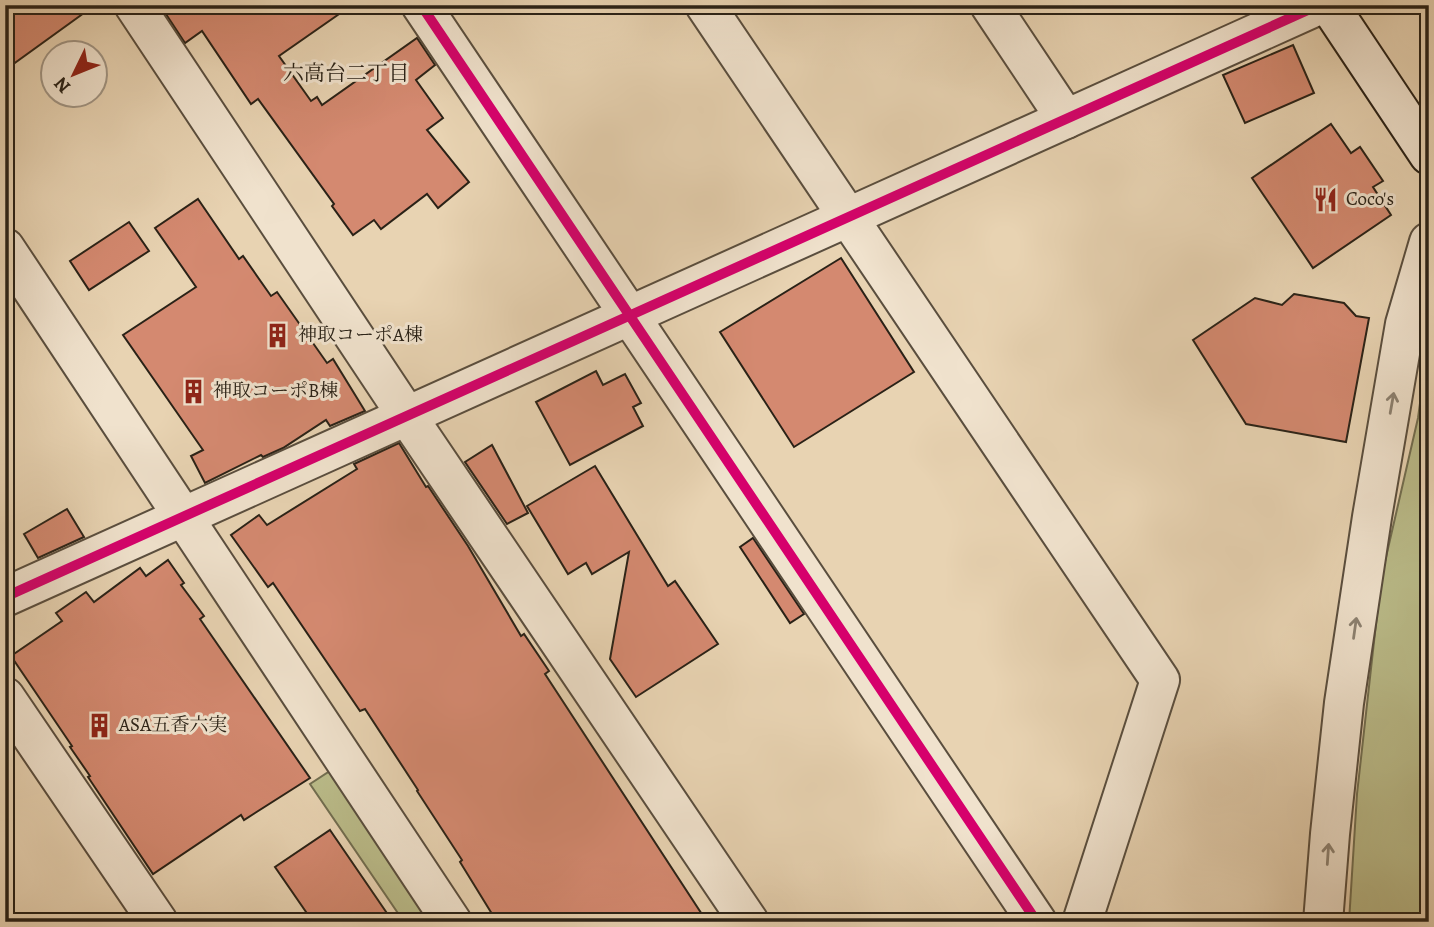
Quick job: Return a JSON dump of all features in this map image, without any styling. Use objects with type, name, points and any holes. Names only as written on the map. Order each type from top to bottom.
[{"type":"street","points":[[134,5],[407,416],[749,922]]},
{"type":"street","points":[[421,5],[1037,922]]},
{"type":"street","points":[[705,5],[1160,680],[1082,922]]},
{"type":"street","points":[[990,5],[1066,119]]},
{"type":"street","points":[[5,597],[1320,5]]},
{"type":"street","points":[[1329,5],[1429,155]]},
{"type":"street","points":[[1323,922],[1343,716],[1371,517],[1405,324],[1429,242]]},
{"type":"street","points":[[5,248],[452,922]]},
{"type":"street","points":[[5,697],[158,922]]},
{"type":"green space","points":[[1429,337],[1429,922],[1349,922],[1357,794],[1381,579],[1418,418]]},
{"type":"green space","points":[[333,769],[436,922],[404,922],[310,784]]},
{"type":"building","points":[[5,5],[95,5],[49,38],[38,38],[38,46],[5,70]]},
{"type":"building","points":[[160,5],[352,5],[279,56],[311,101],[317,97],[322,105],[417,38],[435,65],[416,80],[443,118],[427,130],[469,182],[438,208],[427,194],[381,229],[374,220],[353,235],[332,206],[334,204],[258,99],[251,104],[202,31],[185,43]]},
{"type":"building","points":[[1293,45],[1314,93],[1245,123],[1223,75]]},
{"type":"building","points":[[1331,124],[1351,153],[1360,147],[1383,181],[1373,187],[1391,215],[1313,268],[1252,178]]},
{"type":"building","points":[[198,199],[239,259],[243,256],[271,296],[277,292],[327,363],[333,359],[365,411],[330,426],[326,420],[283,448],[263,457],[261,455],[205,483],[191,456],[203,450],[123,335],[196,287],[155,228]]},
{"type":"building","points":[[129,222],[149,251],[89,290],[70,261]]},
{"type":"building","points":[[841,258],[914,372],[794,447],[720,332]]},
{"type":"building","points":[[1294,294],[1344,303],[1356,316],[1369,318],[1346,442],[1246,424],[1193,340],[1255,298],[1282,305]]},
{"type":"building","points":[[596,371],[603,385],[625,374],[641,403],[633,407],[643,426],[570,465],[536,402]]},
{"type":"building","points":[[399,443],[468,546],[521,636],[524,634],[549,671],[545,674],[707,922],[497,922],[460,862],[462,860],[365,709],[360,711],[273,583],[268,587],[231,535],[259,515],[267,525],[357,469],[354,464]]},
{"type":"building","points":[[492,445],[528,513],[507,524],[465,462]]},
{"type":"building","points":[[595,466],[668,586],[675,581],[718,644],[636,697],[610,659],[629,552],[592,574],[586,563],[568,574],[527,506]]},
{"type":"building","points":[[67,509],[84,537],[38,558],[24,534]]},
{"type":"building","points":[[753,538],[804,614],[790,623],[740,547]]},
{"type":"building","points":[[168,560],[184,583],[181,585],[204,616],[200,619],[310,778],[244,820],[241,815],[153,874],[11,656],[62,621],[56,613],[86,592],[94,602],[140,568],[146,576]]},
{"type":"building","points":[[330,830],[393,922],[313,922],[275,867]]},
{"type":"cycle path","points":[[421,5],[1037,922]]},
{"type":"cycle path","points":[[5,597],[1319,5]]},
{"type":"place","name":"Coco's","points":[[1326,199]]},
{"type":"place","name":"神取コーポA棟","points":[[278,335]]},
{"type":"place","name":"神取コーポB棟","points":[[193,391]]},
{"type":"place","name":"ASA五香六実","points":[[99,725]]},
{"type":"district","name":"六高台二丁目","points":[[346,73]]}]
